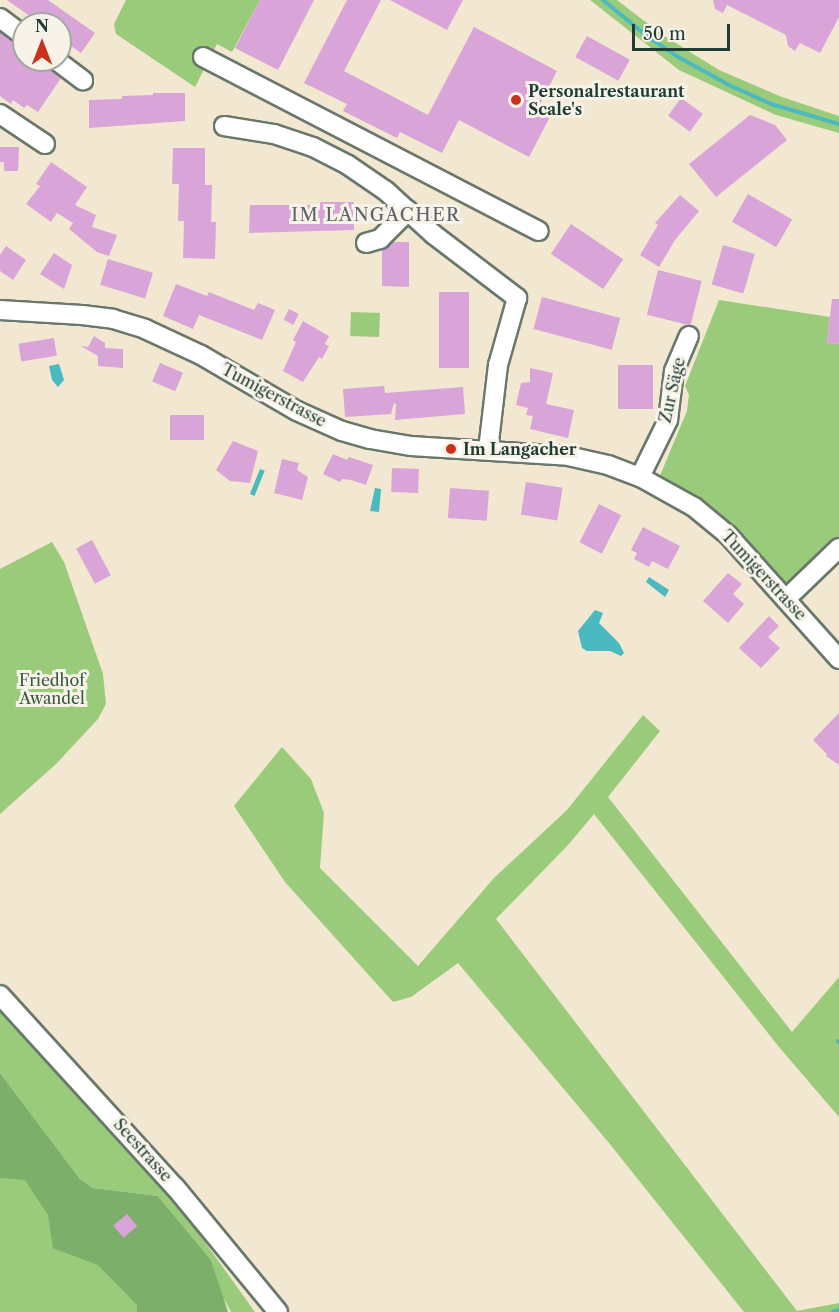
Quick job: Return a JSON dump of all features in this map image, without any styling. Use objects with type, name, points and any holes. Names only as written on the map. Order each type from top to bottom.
[{"type":"street","points":[[203,57],[539,231]]},
{"type":"street","points":[[72,72],[83,80]]},
{"type":"street","points":[[0,114],[45,144]]},
{"type":"street","points":[[224,126],[274,134],[312,147],[348,165],[386,191],[516,298],[498,364],[488,450]]},
{"type":"street","points":[[348,165],[361,139]]},
{"type":"street","points":[[371,244],[408,211]]},
{"type":"street","name":"Tumigerstrasse","points":[[0,310],[112,319],[176,342],[297,411],[342,431],[411,446],[568,456],[608,465],[640,477],[694,507],[720,529],[787,598],[839,658]]},
{"type":"street","name":"Zur Säge","points":[[640,477],[650,441],[668,420],[679,356],[689,336]]},
{"type":"street","points":[[787,598],[839,548]]},
{"type":"street","name":"Seestrasse","points":[[0,995],[168,1179],[278,1312]]},
{"type":"green space","points":[[126,0],[260,0],[232,52],[217,44],[195,87],[116,34],[114,24]]},
{"type":"green space","points":[[590,0],[617,0],[661,34],[719,70],[782,97],[839,116],[839,133],[776,115],[679,70]]},
{"type":"green space","points":[[719,300],[830,317],[827,343],[839,344],[839,548],[787,598],[656,485],[687,411],[689,395],[685,386]]},
{"type":"green space","points":[[351,312],[380,313],[379,337],[350,336]]},
{"type":"green space","name":"Friedhof Awandel","points":[[52,542],[64,562],[103,674],[106,704],[98,719],[56,764],[0,814],[0,569]]},
{"type":"green space","points":[[643,715],[660,731],[608,797],[792,1032],[839,977],[839,1117],[779,1047],[594,814],[569,844],[496,919],[797,1311],[839,1303],[839,1312],[744,1312],[609,1143],[458,963],[411,997],[393,1002],[285,882],[234,806],[282,747],[311,779],[324,813],[320,868],[418,966],[494,878],[567,810]]},
{"type":"green space","points":[[0,995],[126,1132],[255,1312],[231,1312],[221,1294],[211,1260],[158,1196],[93,1188],[80,1179],[0,1073]]},
{"type":"green space","points":[[0,1073],[80,1179],[93,1188],[158,1196],[211,1260],[228,1312],[137,1312],[137,1305],[98,1265],[53,1248],[48,1215],[25,1180],[0,1178]]},
{"type":"green space","points":[[0,1120],[192,1312],[0,1312]]},
{"type":"water","points":[[59,364],[64,380],[58,387],[52,380],[49,366]]},
{"type":"water","points":[[260,469],[265,471],[255,496],[250,494]]},
{"type":"water","points":[[375,488],[381,489],[379,512],[370,511]]},
{"type":"water","points":[[649,577],[669,590],[665,597],[646,582]]},
{"type":"water","points":[[595,610],[603,613],[599,623],[619,643],[624,653],[621,656],[610,651],[587,651],[582,648],[578,631]]},
{"type":"building","points":[[7,0],[48,0],[65,12],[24,12]]},
{"type":"building","points":[[260,0],[314,0],[278,70],[235,48]]},
{"type":"building","points":[[347,0],[381,0],[344,71],[428,115],[474,27],[557,71],[539,106],[552,113],[529,157],[459,120],[442,153],[400,132],[397,138],[343,111],[347,104],[304,83]]},
{"type":"building","points":[[390,0],[463,0],[447,30]]},
{"type":"building","points":[[713,0],[839,0],[839,17],[820,53],[800,43],[795,51],[788,46],[786,35],[727,5],[723,13],[715,9]]},
{"type":"building","points":[[72,17],[95,33],[81,53],[72,47]]},
{"type":"building","points":[[0,32],[12,40],[12,72],[53,72],[61,78],[38,112],[27,105],[24,108],[13,100],[11,104],[0,96]]},
{"type":"building","points":[[587,36],[630,60],[618,81],[575,57]]},
{"type":"building","points":[[153,93],[185,93],[185,121],[89,128],[89,100],[122,99],[122,96],[153,95]]},
{"type":"building","points":[[681,98],[703,114],[690,132],[668,116]]},
{"type":"building","points":[[750,115],[775,125],[787,140],[716,197],[689,164]]},
{"type":"building","points":[[0,147],[19,147],[18,171],[4,171],[4,162],[0,162]]},
{"type":"building","points":[[173,148],[205,148],[205,185],[212,185],[211,222],[216,222],[215,259],[183,258],[184,221],[178,221],[179,184],[172,184]]},
{"type":"building","points":[[51,162],[87,187],[75,205],[96,215],[92,227],[117,235],[109,256],[97,252],[69,229],[73,223],[57,213],[51,222],[26,204],[40,186],[36,184]]},
{"type":"building","points":[[748,194],[792,220],[776,247],[732,222]]},
{"type":"building","points":[[680,195],[699,211],[675,240],[659,267],[640,255],[658,225],[655,223]]},
{"type":"building","points":[[320,202],[354,202],[354,230],[249,233],[250,205],[320,205]]},
{"type":"building","points":[[571,224],[623,259],[603,289],[551,254]]},
{"type":"building","points":[[393,242],[409,242],[409,287],[382,286],[382,250]]},
{"type":"building","points":[[723,245],[755,254],[743,294],[712,284]]},
{"type":"building","points":[[6,246],[26,260],[13,280],[0,271],[0,255]]},
{"type":"building","points":[[54,253],[72,265],[64,289],[40,274]]},
{"type":"building","points":[[108,259],[153,273],[145,299],[100,285]]},
{"type":"building","points":[[658,270],[702,281],[691,326],[647,315]]},
{"type":"building","points":[[176,284],[207,296],[209,292],[254,310],[258,303],[275,310],[262,340],[199,315],[193,329],[163,316]]},
{"type":"building","points":[[439,292],[469,292],[469,368],[439,368]]},
{"type":"building","points":[[542,297],[620,318],[612,350],[533,329]]},
{"type":"building","points":[[832,299],[839,299],[839,344],[827,343]]},
{"type":"building","points":[[289,309],[299,314],[293,325],[284,320]]},
{"type":"building","points":[[303,321],[329,336],[325,344],[329,346],[322,359],[319,357],[303,382],[283,371],[296,342],[293,340]]},
{"type":"building","points":[[94,336],[105,343],[105,348],[123,349],[123,368],[98,366],[98,356],[81,346],[88,347]]},
{"type":"building","points":[[54,338],[57,356],[21,361],[18,344]]},
{"type":"building","points":[[160,363],[183,373],[175,391],[152,381]]},
{"type":"building","points":[[618,365],[653,365],[653,409],[618,409]]},
{"type":"building","points":[[530,368],[553,373],[546,404],[574,410],[568,438],[530,429],[533,416],[526,415],[528,408],[516,405],[521,383],[530,382]]},
{"type":"building","points":[[384,386],[385,393],[463,387],[465,414],[395,420],[396,404],[394,403],[391,414],[345,417],[343,389]]},
{"type":"building","points":[[170,415],[204,415],[204,440],[170,440]]},
{"type":"building","points":[[233,441],[258,451],[250,483],[230,481],[216,470]]},
{"type":"building","points":[[333,454],[347,460],[349,457],[373,465],[366,485],[351,480],[342,479],[340,482],[323,474]]},
{"type":"building","points":[[282,459],[299,463],[297,470],[308,477],[302,500],[274,493]]},
{"type":"building","points":[[392,468],[419,469],[418,493],[391,492]]},
{"type":"building","points":[[526,482],[563,488],[557,520],[521,515]]},
{"type":"building","points":[[450,488],[489,491],[487,521],[448,518]]},
{"type":"building","points":[[599,504],[621,515],[602,554],[579,542]]},
{"type":"building","points":[[643,527],[680,546],[668,569],[652,561],[649,567],[634,559],[637,553],[631,550]]},
{"type":"building","points":[[92,540],[111,575],[95,584],[76,548]]},
{"type":"building","points":[[728,573],[742,584],[733,594],[744,604],[728,623],[703,601]]},
{"type":"building","points":[[769,616],[779,626],[768,637],[780,648],[761,668],[739,648]]},
{"type":"building","points":[[839,713],[839,765],[826,756],[827,754],[813,740]]},
{"type":"building","points":[[127,1214],[137,1226],[123,1238],[113,1226]]},
{"type":"waterway","points":[[603,0],[647,36],[680,58],[729,85],[771,104],[839,124]]},
{"type":"waterway","points":[[833,1312],[839,1310]]},
{"type":"place","name":"Personalrestaurant Scale's","points":[[516,100]]},
{"type":"place","name":"Im Langacher","points":[[451,449]]},
{"type":"district","name":"IM LANGACHER","points":[[376,215]]}]
